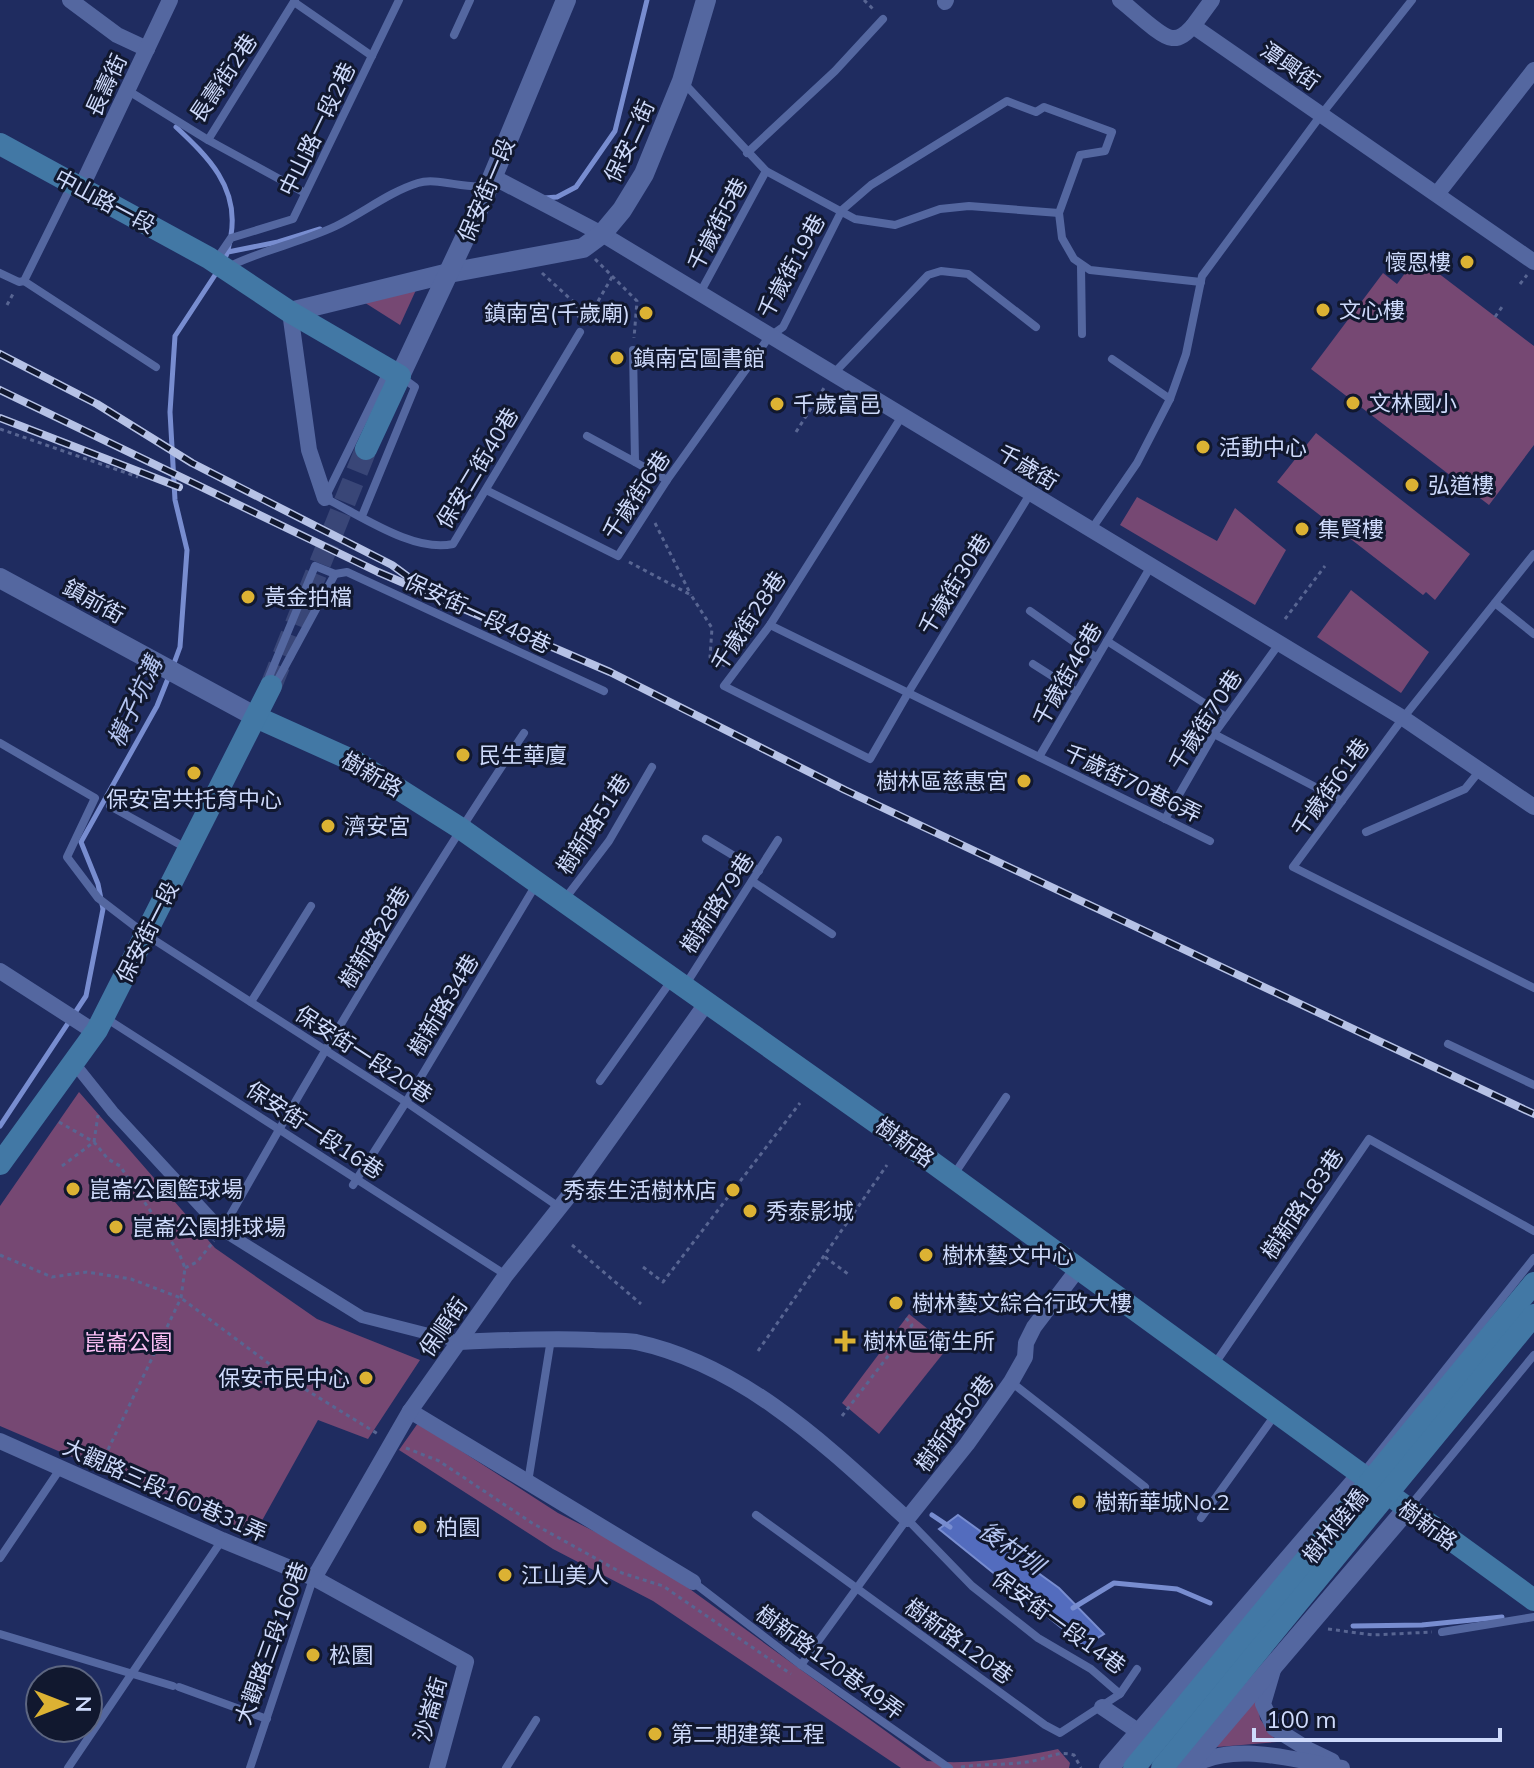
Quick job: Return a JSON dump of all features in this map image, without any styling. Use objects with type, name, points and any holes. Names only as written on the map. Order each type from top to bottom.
[{"type":"main road","name":"中山路一段","points":[[0,144],[217,262],[290,312],[400,376]]},
{"type":"main road","name":"保安街一段","points":[[366,449],[400,376]]},
{"type":"main road","name":"保安街一段","points":[[0,1164],[73,1062],[96,1024],[189,850],[271,686]]},
{"type":"main road","name":"樹新路","points":[[256,717],[356,762],[460,828],[953,1177],[1534,1600]]},
{"type":"main road","name":"樹林陸橋","points":[[1162,1768],[1243,1654],[1534,1283]]},
{"type":"main road","name":"樹林陸橋","points":[[1134,1768],[1243,1654],[1534,1315]]},
{"type":"street","points":[[70,0],[117,35],[147,49]]},
{"type":"street","name":"長壽街","points":[[76,186],[170,0]]},
{"type":"street","name":"保安街一段","points":[[400,376],[449,273],[566,0]]},
{"type":"street","name":"保安二街","points":[[290,312],[449,273],[583,248],[602,234],[622,210],[644,174],[682,81],[706,0]]},
{"type":"street","points":[[1120,0],[1163,35],[1174,38],[1193,26],[1212,0]]},
{"type":"street","name":"潭興街","points":[[1193,26],[1534,262]]},
{"type":"street","points":[[1437,194],[1534,70]]},
{"type":"street","name":"千歲街","points":[[485,186],[521,190],[602,234],[1403,718],[1534,807]]},
{"type":"street","points":[[290,312],[309,450],[325,498]]},
{"type":"street","name":"鎮前街","points":[[0,578],[256,717]]},
{"type":"street","points":[[0,971],[61,1010],[96,1024]]},
{"type":"street","name":"保順街","points":[[410,1411],[708,1001]]},
{"type":"street","points":[[73,1062],[113,1112],[222,1230],[362,1317],[460,1342]]},
{"type":"street","name":"樹新路50巷","points":[[907,1519],[967,1444],[1011,1382],[1025,1357],[1026,1343],[1034,1327],[1078,1269]]},
{"type":"street","name":"保安街一段14巷","points":[[460,1342],[551,1338],[634,1342],[697,1360],[810,1432],[907,1519]]},
{"type":"street","points":[[410,1411],[693,1582]]},
{"type":"street","name":"大觀路三段160巷","points":[[314,1578],[410,1411]]},
{"type":"street","name":"大觀路三段160巷31弄","points":[[0,1441],[314,1578],[466,1662]]},
{"type":"street","points":[[1109,1768],[1361,1475]]},
{"type":"street","points":[[1188,1768],[1407,1509]]},
{"type":"street","name":"沙崙街","points":[[437,1768],[466,1662]]},
{"type":"street","points":[[1274,1665],[1263,1704],[1274,1728],[1345,1768]]},
{"type":"street","points":[[1102,1707],[1139,1732]]},
{"type":"street","points":[[1188,1768],[1217,1754],[1241,1753],[1345,1768]]},
{"type":"lane","name":"中山路一段2巷","points":[[217,262],[231,238],[293,219],[399,0]]},
{"type":"lane","points":[[454,35],[470,0]]},
{"type":"lane","points":[[1091,530],[1137,463],[1170,399],[1186,354],[1202,276],[1321,115],[1412,0]]},
{"type":"lane","points":[[294,1],[372,56]]},
{"type":"lane","name":"長壽街2巷","points":[[127,90],[208,140],[294,1]]},
{"type":"lane","points":[[747,153],[835,71],[883,19]]},
{"type":"lane","points":[[682,81],[766,171],[855,219],[895,225],[940,209],[969,206],[1059,213]]},
{"type":"lane","points":[[842,210],[871,185],[1007,101],[1036,112],[1044,107],[1112,132],[1105,151],[1080,155],[1059,213],[1062,238],[1074,259],[1090,270],[1201,282]]},
{"type":"lane","points":[[208,140],[305,193]]},
{"type":"lane","name":"千歲街5巷","points":[[700,294],[766,171]]},
{"type":"lane","points":[[217,262],[245,258],[303,240],[419,182],[485,186]]},
{"type":"lane","points":[[24,281],[76,186]]},
{"type":"lane","name":"千歲街19巷","points":[[769,337],[783,327],[842,210]]},
{"type":"lane","points":[[1081,266],[1082,334]]},
{"type":"lane","points":[[832,374],[928,275],[941,271],[968,274],[1036,327]]},
{"type":"lane","points":[[0,273],[19,282],[24,281],[156,367]]},
{"type":"lane","name":"保安二街40巷","points":[[325,498],[404,538],[439,547],[453,544],[580,332]]},
{"type":"lane","name":"千歲街6巷","points":[[486,490],[618,556],[667,480],[769,337]]},
{"type":"lane","points":[[633,350],[635,462]]},
{"type":"lane","points":[[1112,359],[1170,399]]},
{"type":"lane","points":[[362,516],[415,387],[400,376]]},
{"type":"lane","name":"保安街一段","points":[[325,498],[384,378],[400,376]]},
{"type":"lane","name":"千歲街28巷","points":[[902,416],[770,625],[724,686],[870,759],[908,693]]},
{"type":"lane","points":[[587,436],[667,480]]},
{"type":"lane","name":"千歲街30巷","points":[[908,693],[1030,494]]},
{"type":"lane","name":"千歲街61巷","points":[[1534,554],[1531,566],[1495,603],[1403,718],[1293,867],[1534,988]]},
{"type":"lane","name":"保安街一段","points":[[315,566],[335,574],[276,683],[271,686],[269,677],[315,566]]},
{"type":"lane","name":"千歲街46巷","points":[[770,625],[1039,757],[1151,566]]},
{"type":"lane","name":"保安街一段48巷","points":[[335,574],[347,572],[604,691]]},
{"type":"lane","points":[[1495,603],[1534,634]]},
{"type":"lane","points":[[1030,611],[1097,658]]},
{"type":"lane","points":[[1107,641],[1226,717]]},
{"type":"lane","name":"千歲街70巷","points":[[1165,819],[1214,734],[1279,644]]},
{"type":"lane","points":[[1033,664],[1077,692]]},
{"type":"lane","name":"樹新路28巷","points":[[222,1230],[279,1128],[460,828],[524,733]]},
{"type":"lane","points":[[1214,734],[1342,801]]},
{"type":"lane","name":"保安街一段20巷","points":[[0,743],[95,798],[67,857],[98,898],[145,934],[406,1102],[560,1208]]},
{"type":"lane","name":"千歲街70巷6弄","points":[[1039,757],[1210,841]]},
{"type":"lane","name":"樹新路51巷","points":[[564,900],[609,841],[652,767]]},
{"type":"lane","points":[[1366,832],[1465,789],[1481,769]]},
{"type":"lane","points":[[110,806],[189,850]]},
{"type":"lane","points":[[706,839],[759,871]]},
{"type":"lane","name":"樹新路79巷","points":[[600,1081],[680,981],[778,840]]},
{"type":"lane","points":[[752,881],[832,934]]},
{"type":"lane","name":"樹新路34巷","points":[[355,1182],[537,882]]},
{"type":"lane","points":[[251,1002],[311,906]]},
{"type":"lane","name":"保安街一段16巷","points":[[96,1024],[279,1128],[355,1182],[506,1275]]},
{"type":"lane","points":[[1448,1044],[1534,1085]]},
{"type":"lane","points":[[953,1177],[1006,1097]]},
{"type":"lane","name":"樹新路183巷","points":[[1213,1366],[1369,1139],[1534,1231]]},
{"type":"lane","points":[[1361,1475],[1534,1258]]},
{"type":"lane","points":[[528,1482],[551,1338]]},
{"type":"lane","points":[[1407,1509],[1534,1355]]},
{"type":"lane","points":[[1011,1382],[1145,1487]]},
{"type":"lane","points":[[1201,1518],[1277,1413]]},
{"type":"lane","points":[[0,1558],[60,1469]]},
{"type":"lane","name":"樹新路120巷","points":[[756,1515],[1060,1733],[1120,1694],[1137,1669]]},
{"type":"lane","points":[[801,1665],[907,1519]]},
{"type":"lane","name":"保安街一段14巷","points":[[907,1519],[972,1586],[1038,1638],[1091,1669],[1120,1694]]},
{"type":"lane","points":[[68,1768],[222,1540]]},
{"type":"lane","name":"大觀路三段160巷","points":[[250,1768],[314,1578]]},
{"type":"lane","name":"樹新路120巷49弄","points":[[693,1582],[801,1665],[949,1768]]},
{"type":"lane","points":[[1442,1632],[1534,1617]]},
{"type":"lane","points":[[0,1634],[134,1673],[267,1719]]},
{"type":"lane","points":[[506,1768],[536,1720]]},
{"type":"path","points":[[583,248],[637,301],[633,350]]},
{"type":"path","points":[[528,258],[577,305],[580,331],[612,277]]},
{"type":"path","points":[[1495,317],[1502,307]]},
{"type":"path","points":[[796,432],[832,374]]},
{"type":"path","points":[[0,429],[138,477]]},
{"type":"path","points":[[648,510],[691,595],[712,628],[710,657],[734,672]]},
{"type":"path","points":[[618,556],[691,595]]},
{"type":"path","points":[[1285,619],[1325,566]]},
{"type":"path","points":[[643,1267],[663,1282],[800,1103]]},
{"type":"path","points":[[62,1166],[94,1142],[98,1114]]},
{"type":"path","points":[[59,1122],[94,1142],[108,1159],[120,1166],[179,1253],[185,1268],[181,1298],[103,1460]]},
{"type":"path","points":[[758,1351],[887,1165]]},
{"type":"path","points":[[185,1268],[197,1262],[222,1230]]},
{"type":"path","points":[[572,1245],[641,1304]]},
{"type":"path","points":[[0,1255],[52,1277],[87,1272],[131,1279],[181,1298],[295,1383],[391,1443],[439,1461],[532,1523],[622,1573],[663,1586],[793,1676]]},
{"type":"path","points":[[824,1256],[848,1274]]},
{"type":"path","points":[[842,1416],[912,1325],[904,1316]]},
{"type":"path","points":[[1308,1627],[1373,1635],[1442,1632]]},
{"type":"path","points":[[957,1768],[979,1764],[1010,1765],[1062,1752],[1074,1755],[1081,1768]]},
{"type":"green space","points":[[1417,257],[1534,346],[1534,445],[1489,505],[1311,369],[1383,273],[1397,284]]},
{"type":"green space","points":[[416,290],[400,325],[359,299]]},
{"type":"green space","points":[[1316,433],[1470,554],[1435,600],[1426,592],[1423,595],[1277,482]]},
{"type":"green space","points":[[1137,497],[1217,541],[1235,508],[1286,550],[1255,605],[1120,525]]},
{"type":"green space","points":[[1351,590],[1429,652],[1401,693],[1317,637]]},
{"type":"green space","name":"崑崙公園","points":[[79,1092],[215,1248],[317,1319],[420,1360],[368,1439],[318,1420],[254,1535],[0,1426],[0,1206]]},
{"type":"green space","points":[[909,1314],[949,1346],[879,1434],[842,1403]]},
{"type":"green space","points":[[418,1423],[558,1513],[647,1558],[927,1761],[993,1760],[1058,1749],[1070,1763],[1069,1768],[901,1768],[653,1601],[553,1549],[399,1450]]},
{"type":"green space","points":[[1257,1695],[1260,1719],[1277,1742],[1205,1748]]},
{"type":"water","points":[[958,1515],[1059,1588],[1104,1634],[1084,1646],[939,1529]]},
{"type":"waterway","points":[[545,198],[557,197],[576,187],[615,131],[647,0]]},
{"type":"waterway","points":[[176,127],[210,162],[226,188],[232,218],[229,248],[224,260]]},
{"type":"waterway","points":[[228,252],[278,242],[320,229]]},
{"type":"waterway","name":"橫子坑溝","points":[[173,666],[180,647],[187,550],[175,500],[170,412],[175,336],[217,272]]},
{"type":"waterway","name":"橫子坑溝","points":[[0,1126],[86,996],[103,909],[98,884],[81,842],[157,706],[169,676]]},
{"type":"waterway","name":"後村圳","points":[[932,1515],[950,1527]]},
{"type":"waterway","points":[[1073,1608],[1114,1583],[1177,1589],[1210,1603]]},
{"type":"waterway","points":[[1353,1626],[1422,1625],[1502,1617]]},
{"type":"tunnel","points":[[271,686],[366,449]]},
{"type":"railway","points":[[0,354],[97,404],[192,463],[392,565],[407,576]]},
{"type":"railway","points":[[0,390],[378,572],[610,672],[845,790],[1534,1114]]},
{"type":"railway","points":[[0,418],[179,487]]},
{"type":"place","name":"懷恩樓","points":[[1467,262]]},
{"type":"place","name":"文心樓","points":[[1323,310]]},
{"type":"place","name":"鎮南宮(千歲廟)","points":[[646,313]]},
{"type":"place","name":"鎮南宮圖書館","points":[[617,358]]},
{"type":"place","name":"文林國小","points":[[1353,403]]},
{"type":"place","name":"千歲富邑","points":[[777,404]]},
{"type":"place","name":"活動中心","points":[[1203,447]]},
{"type":"place","name":"弘道樓","points":[[1412,485]]},
{"type":"place","name":"集賢樓","points":[[1302,529]]},
{"type":"place","name":"黃金拍檔","points":[[248,597]]},
{"type":"place","name":"民生華廈","points":[[463,755]]},
{"type":"place","name":"保安宮共托育中心","points":[[194,773]]},
{"type":"place","name":"樹林區慈惠宮","points":[[1024,781]]},
{"type":"place","name":"濟安宮","points":[[328,826]]},
{"type":"place","name":"崑崙公園籃球場","points":[[73,1189]]},
{"type":"place","name":"秀泰生活樹林店","points":[[733,1190]]},
{"type":"place","name":"秀泰影城","points":[[750,1211]]},
{"type":"place","name":"崑崙公園排球場","points":[[116,1227]]},
{"type":"place","name":"樹林藝文中心","points":[[926,1255]]},
{"type":"place","name":"樹林藝文綜合行政大樓","points":[[896,1303]]},
{"type":"place","name":"樹林區衛生所","points":[[845,1341]]},
{"type":"place","name":"保安市民中心","points":[[366,1378]]},
{"type":"place","name":"樹新華城No.2","points":[[1079,1502]]},
{"type":"place","name":"柏園","points":[[420,1527]]},
{"type":"place","name":"江山美人","points":[[505,1575]]},
{"type":"place","name":"松園","points":[[313,1655]]},
{"type":"place","name":"第二期建築工程","points":[[655,1734]]}]
